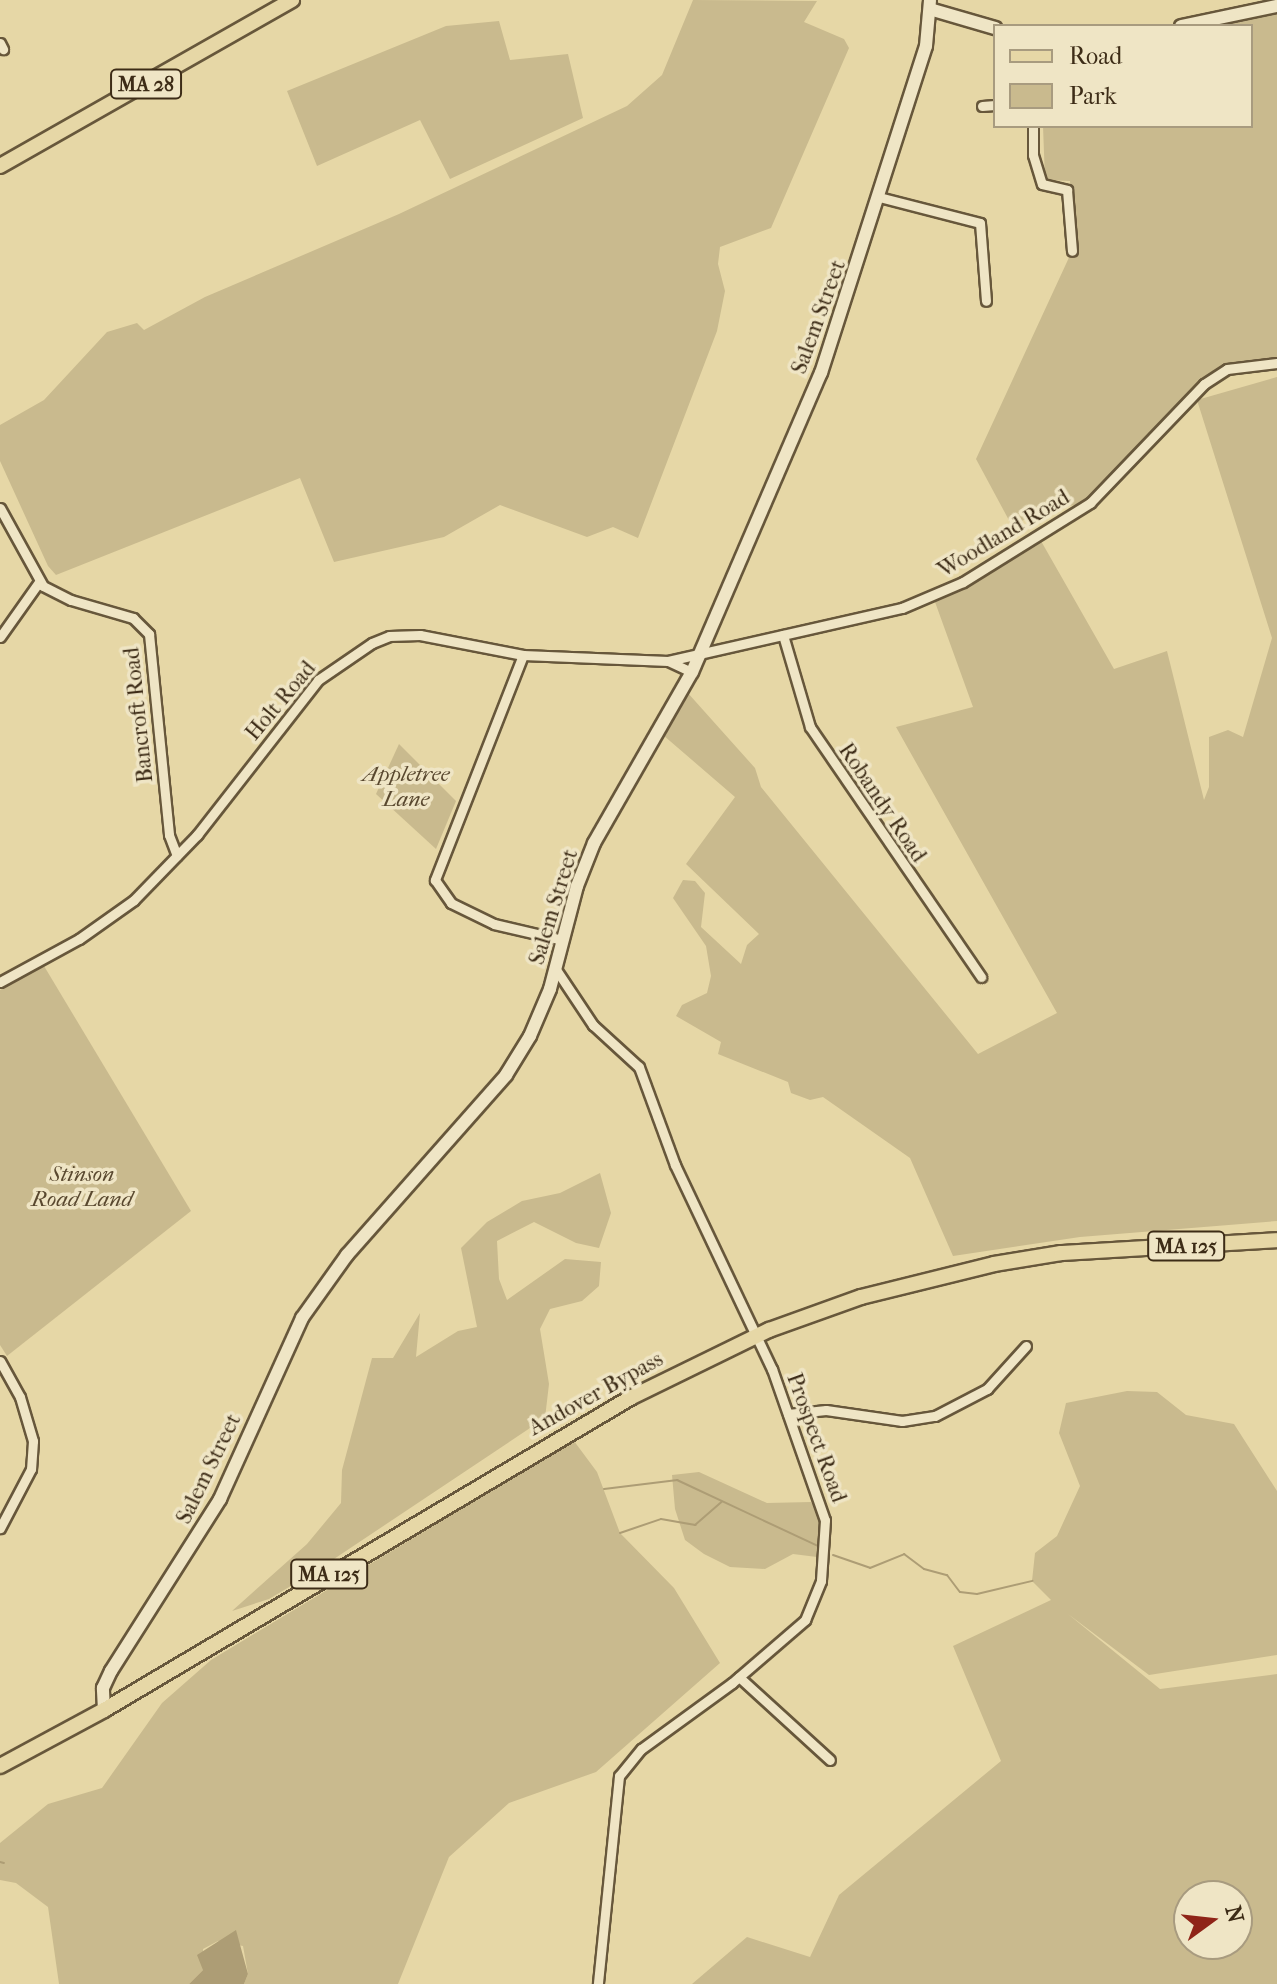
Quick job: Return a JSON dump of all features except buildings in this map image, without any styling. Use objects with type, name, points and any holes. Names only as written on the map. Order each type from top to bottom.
[{"type":"main road","name":"MA 28","points":[[0,166],[292,0]]},
{"type":"main road","name":"Andover Bypass","points":[[0,1766],[104,1710],[630,1398],[756,1336],[861,1297],[994,1264],[1061,1253],[1277,1240]]},
{"type":"street","points":[[932,5],[993,27]]},
{"type":"street","name":"Salem Street","points":[[104,1710],[103,1688],[111,1671],[220,1499],[302,1318],[347,1255],[506,1075],[530,1036],[594,843],[692,672],[821,373],[879,197],[932,5]]},
{"type":"street","points":[[1191,24],[1277,6]]},
{"type":"street","points":[[982,106],[993,105]]},
{"type":"street","points":[[1033,128],[1033,155],[1042,184],[1067,190],[1072,251]]},
{"type":"street","points":[[879,197],[980,223],[986,301]]},
{"type":"street","name":"Woodland Road","points":[[700,653],[902,608],[963,582],[1090,503],[1204,384],[1227,369],[1277,363]]},
{"type":"street","points":[[0,508],[39,582],[0,637]]},
{"type":"street","name":"Bancroft Road","points":[[39,582],[62,597],[133,618],[149,634],[169,835],[177,856]]},
{"type":"street","name":"Holt Road","points":[[0,982],[101,925],[134,900],[177,856],[306,692],[351,652],[400,634],[523,655],[668,661],[700,653]]},
{"type":"street","name":"Robandy Road","points":[[783,635],[810,727],[981,977]]},
{"type":"street","points":[[523,655],[435,880],[451,903],[494,924],[562,940]]},
{"type":"street","name":"Holt Road","points":[[668,661],[692,672]]},
{"type":"street","name":"Prospect Road","points":[[555,968],[593,1025],[639,1067],[675,1165],[756,1336],[825,1511],[821,1581],[805,1620],[739,1677],[641,1749],[619,1776],[598,1984]]},
{"type":"street","points":[[788,1414],[826,1410],[902,1421],[935,1416],[987,1389],[1026,1346]]},
{"type":"street","points":[[0,1361],[20,1397],[33,1441],[31,1469],[0,1528]]},
{"type":"street","points":[[739,1677],[830,1760]]},
{"type":"green space","points":[[693,0],[817,1],[804,22],[844,39],[849,48],[771,228],[720,247],[718,264],[725,291],[717,331],[638,538],[613,527],[587,537],[500,505],[444,537],[334,562],[300,478],[56,575],[48,566],[0,461],[0,425],[44,400],[107,332],[137,323],[144,330],[205,297],[399,214],[627,106],[662,75]]},
{"type":"green space","points":[[1277,6],[1277,362],[1227,369],[1204,384],[1124,473],[1084,502],[1011,524],[976,459],[1072,251],[1070,181],[1045,180],[1043,128],[1253,128],[1253,24],[1191,24]]},
{"type":"green space","points":[[499,21],[510,60],[568,54],[583,118],[450,179],[420,120],[317,166],[287,91],[446,26]]},
{"type":"green space","points":[[1277,377],[1277,1221],[1080,1237],[953,1256],[910,1158],[823,1097],[810,1100],[791,1093],[788,1082],[718,1054],[721,1042],[676,1016],[682,1005],[707,993],[711,976],[706,946],[673,898],[683,880],[695,881],[705,893],[701,927],[741,964],[747,945],[759,934],[686,864],[735,797],[663,735],[687,692],[755,768],[761,787],[978,1054],[1057,1013],[896,727],[973,707],[935,602],[1041,541],[1114,669],[1167,651],[1204,800],[1209,787],[1209,737],[1228,730],[1243,737],[1272,638],[1197,400]]},
{"type":"green space","name":"Appletree Lane","points":[[399,744],[456,801],[436,849],[376,794]]},
{"type":"green space","name":"Stinson Road Land","points":[[44,966],[191,1211],[7,1356],[0,1345],[0,990]]},
{"type":"green space","points":[[600,1173],[611,1213],[599,1248],[576,1243],[534,1222],[497,1241],[499,1279],[507,1300],[565,1259],[601,1262],[599,1286],[582,1301],[550,1309],[540,1329],[549,1384],[545,1418],[316,1571],[269,1599],[232,1611],[307,1544],[341,1503],[342,1470],[372,1358],[393,1358],[420,1313],[416,1357],[458,1331],[477,1327],[461,1248],[487,1222],[522,1201],[560,1193]]},
{"type":"green space","points":[[1127,1391],[1157,1392],[1186,1415],[1234,1424],[1277,1491],[1277,1655],[1149,1675],[1068,1614],[1160,1689],[1277,1674],[1277,1984],[692,1984],[747,1937],[810,1957],[839,1895],[1001,1761],[953,1646],[1051,1600],[1032,1581],[1035,1553],[1057,1536],[1080,1486],[1059,1433],[1066,1403]]},
{"type":"green space","points":[[574,1441],[597,1472],[620,1533],[674,1588],[720,1663],[596,1772],[509,1803],[449,1857],[398,1984],[244,1984],[248,1974],[243,1946],[218,1941],[203,1949],[203,1970],[189,1984],[59,1984],[48,1907],[16,1883],[0,1880],[0,1843],[48,1804],[102,1788],[162,1703],[211,1660]]},
{"type":"green space","points":[[699,1472],[767,1503],[811,1502],[820,1517],[817,1557],[793,1554],[765,1569],[730,1567],[704,1554],[685,1540],[675,1509],[672,1475]]},
{"type":"shaded area","points":[[236,1930],[248,1974],[244,1984],[189,1984],[203,1970],[197,1955]]},
{"type":"waterway","points":[[604,1489],[677,1480],[818,1546]]},
{"type":"waterway","points":[[620,1533],[661,1519],[695,1525],[721,1502]]},
{"type":"waterway","points":[[833,1555],[870,1568],[904,1554],[924,1569],[947,1575],[960,1592],[977,1594],[1032,1581]]},
{"type":"waterway","points":[[0,1862],[4,1863]]}]
